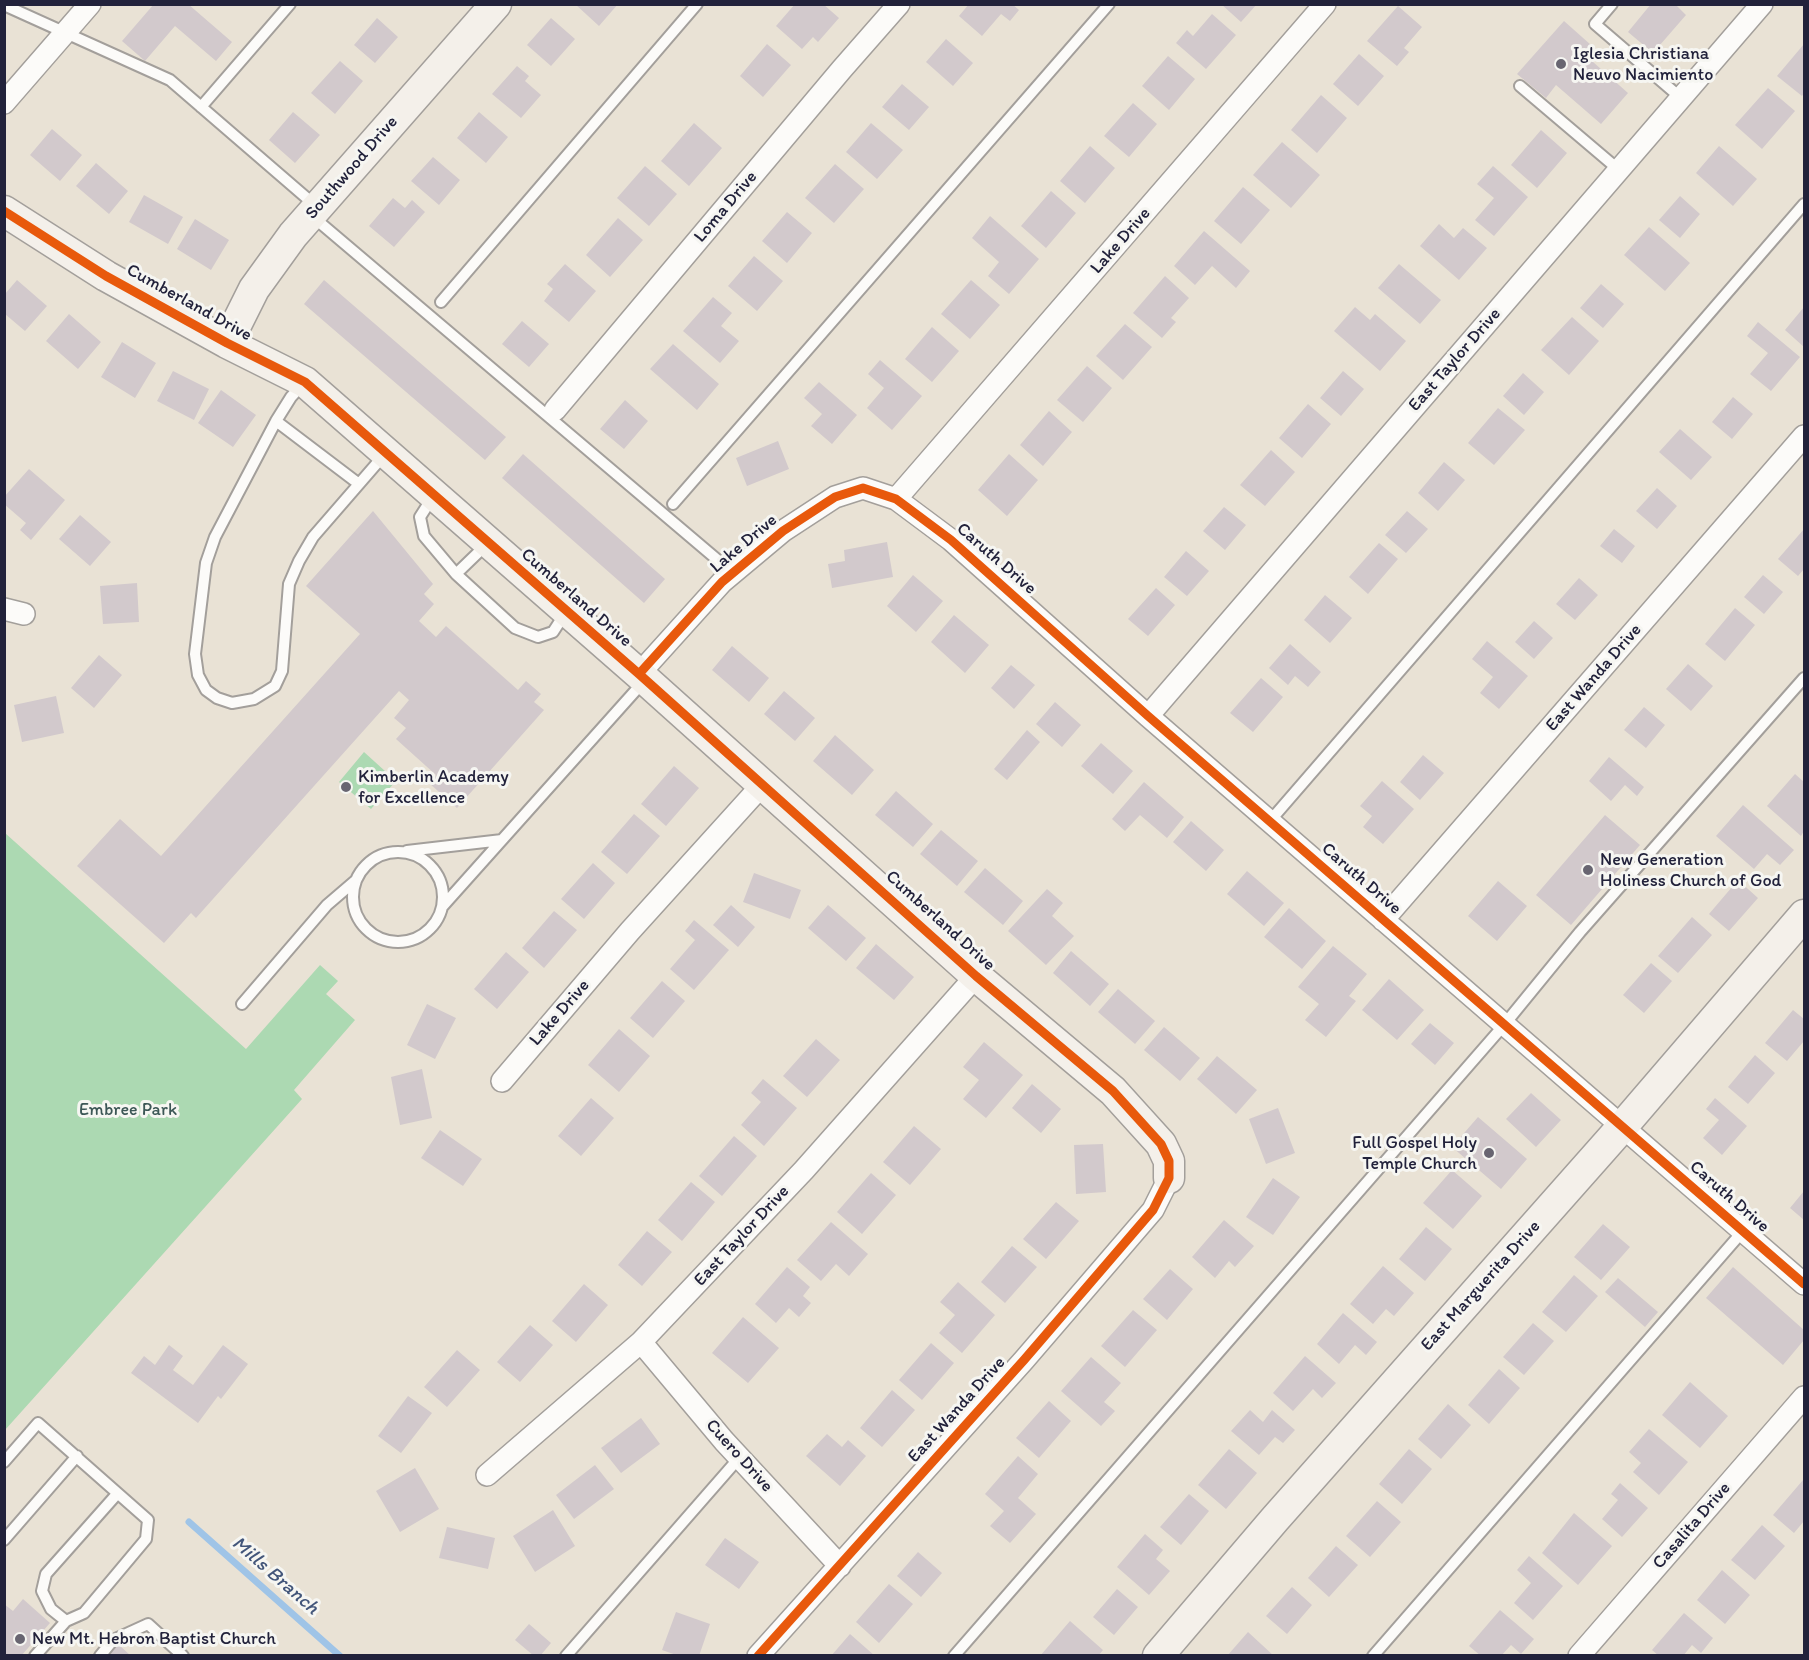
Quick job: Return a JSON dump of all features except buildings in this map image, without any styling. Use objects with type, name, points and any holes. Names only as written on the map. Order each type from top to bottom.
[{"type":"street","points":[[4,103],[90,4]]},
{"type":"street","name":"Southwood Drive","points":[[227,344],[254,289],[292,235],[496,4]]},
{"type":"street","name":"Loma Drive","points":[[555,410],[899,4]]},
{"type":"street","name":"Lake Drive","points":[[642,677],[722,582],[783,531],[835,497],[862,488],[896,499],[1325,4]]},
{"type":"street","name":"East Taylor Drive","points":[[1148,716],[1762,4]]},
{"type":"street","name":"Cumberland Drive","points":[[4,211],[106,276],[227,344],[305,382],[763,784],[976,976],[1113,1092],[1161,1144],[1169,1161],[1169,1178]]},
{"type":"street","name":"East Wanda Drive","points":[[1383,920],[1804,436]]},
{"type":"street","name":"Caruth Drive","points":[[896,499],[951,540],[1148,716],[1804,1284]]},
{"type":"street","name":"Lake Drive","points":[[502,1081],[630,931],[763,784]]},
{"type":"street","name":"East Marguerita Drive","points":[[1158,1656],[1275,1518],[1622,1127],[1804,915]]},
{"type":"street","name":"East Taylor Drive","points":[[488,1475],[641,1342],[804,1170],[976,976]]},
{"type":"street","name":"East Wanda Drive","points":[[758,1656],[1024,1360],[1154,1210],[1169,1178]]},
{"type":"street","name":"Cuero Drive","points":[[641,1342],[740,1458],[840,1566]]},
{"type":"street","name":"Casalita Drive","points":[[1579,1656],[1804,1397]]},
{"type":"lane","points":[[201,107],[290,4]]},
{"type":"lane","points":[[441,302],[697,4]]},
{"type":"lane","points":[[673,504],[1109,4]]},
{"type":"lane","points":[[1612,4],[1595,24],[1681,98]]},
{"type":"lane","points":[[4,5],[170,80],[314,211],[733,573]]},
{"type":"lane","points":[[1521,86],[1619,171]]},
{"type":"lane","points":[[1270,821],[1804,204]]},
{"type":"lane","points":[[305,382],[291,397],[276,421],[215,537],[206,563],[195,654],[198,675],[206,690],[217,698],[232,703],[254,699],[275,686],[282,671],[289,584],[298,561],[313,537],[385,454]]},
{"type":"lane","points":[[276,421],[359,484]]},
{"type":"lane","points":[[434,495],[420,517],[424,537],[456,574],[515,628],[538,637],[553,632],[566,611]]},
{"type":"lane","points":[[456,574],[488,543]]},
{"type":"lane","points":[[442,907],[642,677]]},
{"type":"lane","points":[[954,1656],[1504,1024],[1580,932],[1804,678]]},
{"type":"lane","points":[[403,851],[418,855],[430,864],[439,877],[443,891],[442,907],[437,920],[427,932],[414,940],[400,943],[385,941],[371,934],[360,924],[354,911],[352,896],[355,881],[362,868],[374,858],[388,852],[502,840]]},
{"type":"lane","points":[[242,1004],[327,905],[355,881]]},
{"type":"lane","points":[[1373,1656],[1743,1231]]},
{"type":"lane","points":[[4,1462],[38,1423],[148,1520],[146,1539],[84,1613],[66,1621],[35,1656]]},
{"type":"lane","points":[[4,1540],[77,1456]]},
{"type":"lane","points":[[566,1656],[740,1458]]},
{"type":"lane","points":[[66,1621],[51,1609],[42,1591],[46,1574],[117,1494]]},
{"type":"lane","points":[[100,1656],[113,1640],[148,1624],[183,1656]]},
{"type":"green space","points":[[364,752],[396,781],[371,809],[339,782]]},
{"type":"green space","name":"Embree Park","points":[[5,833],[246,1049],[320,965],[338,981],[326,994],[355,1020],[294,1090],[302,1099],[5,1430]]},
{"type":"waterway","name":"Mills Branch","points":[[189,1522],[340,1656]]},
{"type":"cycle path","points":[[4,211],[106,276],[227,343],[305,382],[639,674],[976,976],[1113,1091],[1161,1144],[1169,1161],[1169,1178],[1153,1210],[1024,1360],[758,1656]]},
{"type":"cycle path","points":[[639,674],[722,582],[783,531],[835,497],[863,488],[896,499],[951,540],[1148,716],[1804,1284]]},
{"type":"place","name":"Iglesia Christiana Neuvo Nacimiento","points":[[1561,64]]},
{"type":"place","name":"Kimberlin Academy for Excellence","points":[[346,787]]},
{"type":"place","name":"New Generation Holiness Church of God","points":[[1588,870]]},
{"type":"place","name":"Full Gospel Holy Temple Church","points":[[1489,1153]]},
{"type":"place","name":"New Mt. Hebron Baptist Church","points":[[20,1639]]}]
